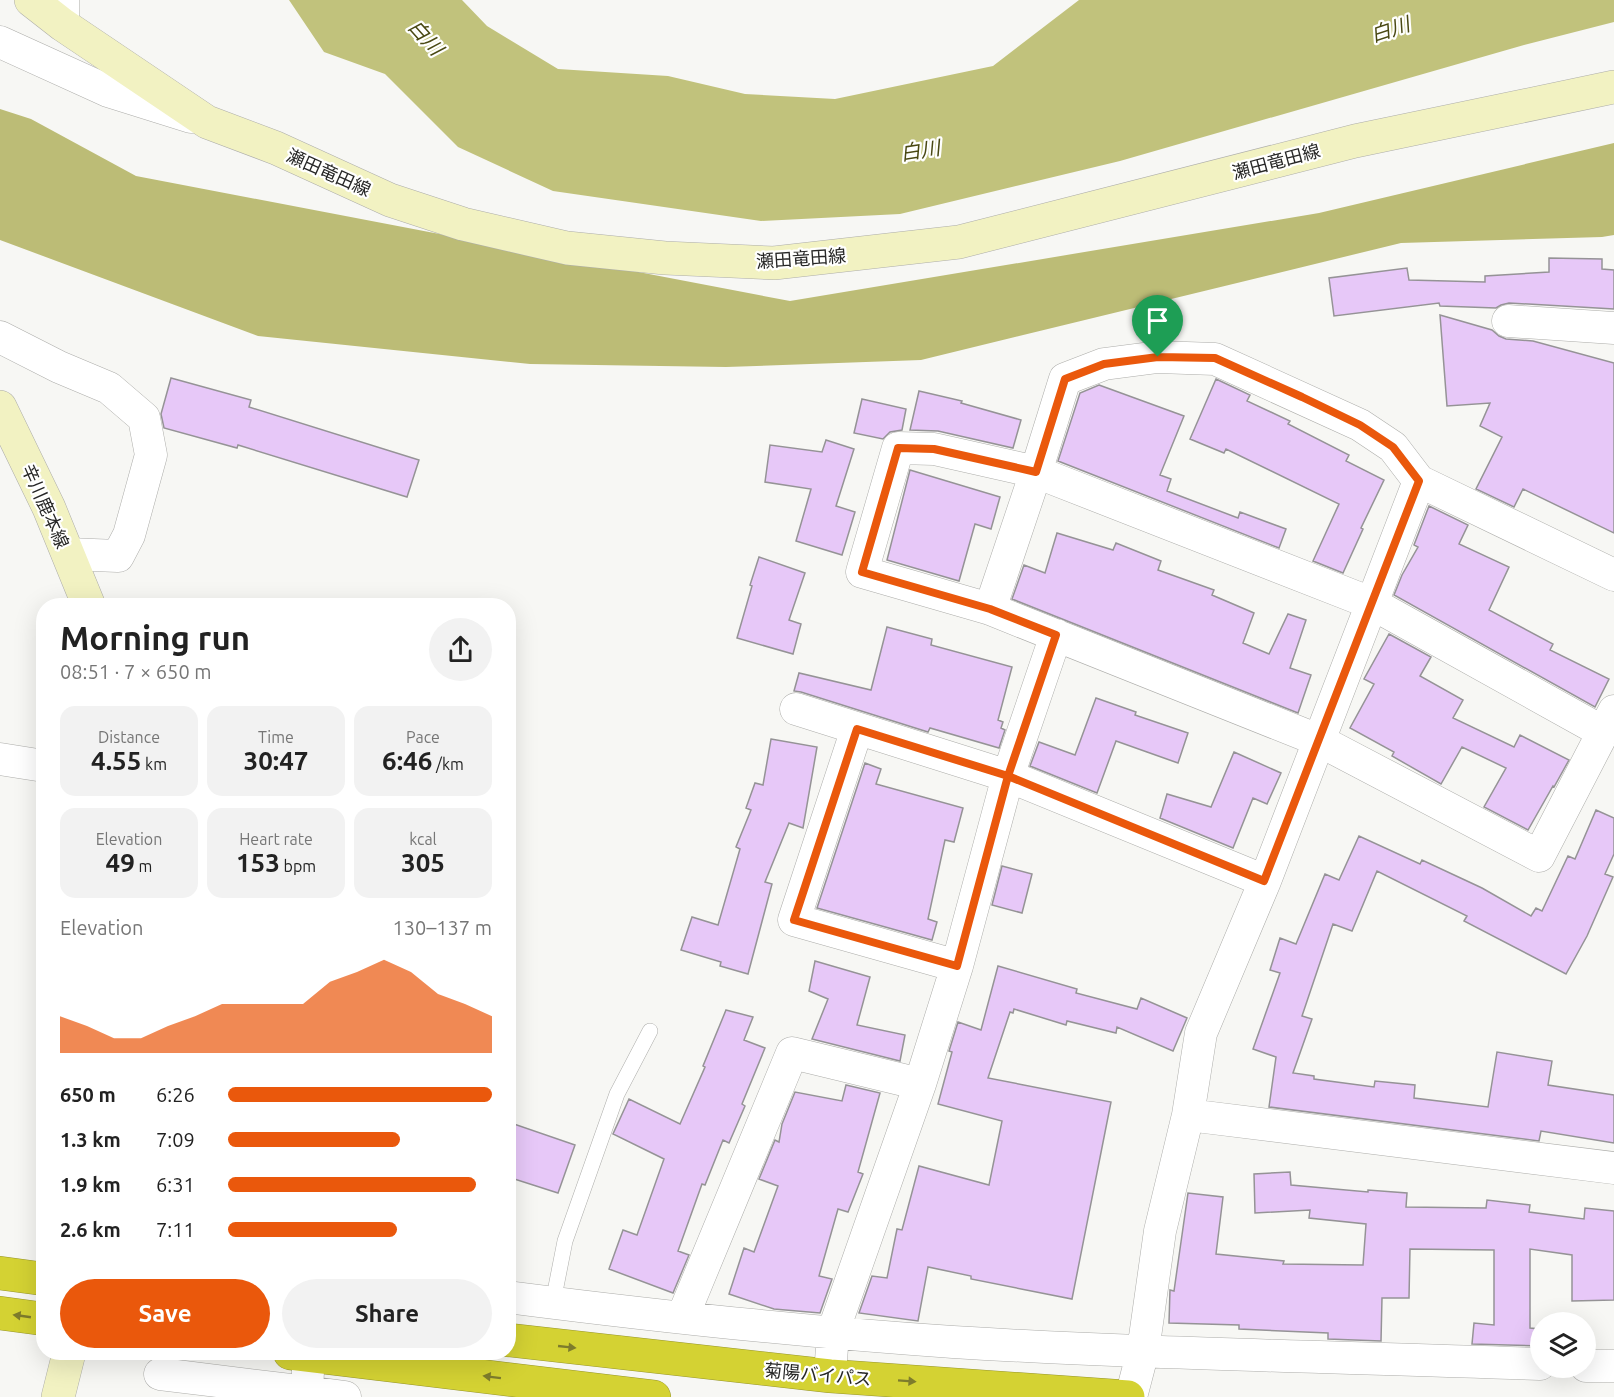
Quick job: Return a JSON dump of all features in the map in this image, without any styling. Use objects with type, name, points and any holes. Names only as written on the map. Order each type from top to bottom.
[{"type":"highway","points":[[0,1273],[36,1278]]},
{"type":"highway","points":[[0,1313],[36,1318]]},
{"type":"highway","name":"菊陽バイパス","points":[[516,1341],[830,1376],[1129,1397]]},
{"type":"highway","points":[[349,1360],[654,1397]]},
{"type":"main road","name":"瀬田竜田線","points":[[31,0],[63,13],[207,122],[276,148],[390,200],[463,224],[567,248],[665,258],[774,263],[959,242],[1355,141],[1614,87]]},
{"type":"main road","name":"辛川鹿本線","points":[[0,407],[49,508],[86,598]]},
{"type":"main road","points":[[58,1397],[67,1360]]},
{"type":"street","points":[[0,42],[108,92],[207,122]]},
{"type":"street","points":[[1508,321],[1614,328]]},
{"type":"street","points":[[6,340],[59,367],[109,388],[144,418],[151,455],[129,535],[118,556],[68,554]]},
{"type":"street","points":[[990,609],[1065,379],[1104,364],[1158,357],[1215,358],[1302,397],[1360,425],[1393,447],[1419,481],[1614,575]]},
{"type":"street","points":[[898,448],[934,449],[1036,472],[1371,603],[1608,722],[1539,856],[1318,740],[990,609],[862,572],[898,448]]},
{"type":"street","points":[[1129,1397],[1143,1351],[1160,1231],[1188,1115],[1201,1033],[1264,881],[1419,481]]},
{"type":"street","points":[[830,1376],[833,1332],[920,1084],[957,966],[1008,776],[1056,635]]},
{"type":"street","points":[[796,709],[1008,776],[1264,881]]},
{"type":"street","points":[[857,729],[794,920],[957,966]]},
{"type":"street","points":[[0,759],[36,765]]},
{"type":"street","points":[[683,1316],[792,1053],[920,1084]]},
{"type":"street","points":[[1188,1115],[1614,1168]]},
{"type":"street","points":[[516,1298],[833,1332],[954,1342],[1143,1351],[1530,1364]]},
{"type":"street","points":[[301,1360],[307,1392]]},
{"type":"street","points":[[1596,1366],[1614,1366]]},
{"type":"street","points":[[160,1374],[345,1397]]},
{"type":"lane","points":[[553,1302],[565,1241],[618,1094],[650,1031]]},
{"type":"shaded area","points":[[0,109],[31,119],[136,176],[790,301],[1319,213],[1614,143],[1614,235],[1401,243],[921,360],[726,367],[530,364],[258,336],[0,240]]},
{"type":"water","name":"白川","points":[[289,0],[462,0],[487,26],[558,69],[668,76],[745,94],[835,99],[993,66],[1079,0],[1614,0],[1614,22],[1524,45],[1120,161],[900,214],[761,221],[553,191],[458,147],[385,74],[324,52]]},
{"type":"building","points":[[1549,258],[1602,259],[1602,269],[1614,270],[1614,309],[1509,303],[1496,308],[1440,306],[1439,303],[1334,316],[1329,278],[1407,268],[1409,280],[1485,282],[1485,276],[1549,272]]},
{"type":"building","points":[[1440,315],[1492,330],[1506,339],[1533,341],[1614,363],[1614,533],[1523,489],[1514,507],[1476,489],[1502,437],[1480,426],[1490,403],[1447,406]]},
{"type":"building","points":[[171,378],[251,400],[249,407],[419,460],[407,497],[238,445],[237,448],[164,428],[161,414]]},
{"type":"building","points":[[1216,379],[1250,395],[1247,401],[1290,421],[1288,424],[1349,455],[1346,461],[1384,480],[1343,573],[1313,561],[1339,504],[1226,449],[1224,453],[1190,439]]},
{"type":"building","points":[[1099,385],[1184,416],[1160,475],[1171,479],[1167,491],[1238,518],[1240,512],[1286,529],[1279,548],[1058,461],[1080,393]]},
{"type":"building","points":[[919,391],[962,401],[961,403],[1021,420],[1013,448],[938,431],[910,430]]},
{"type":"building","points":[[862,399],[906,409],[902,430],[890,432],[883,439],[854,433]]},
{"type":"building","points":[[826,440],[854,449],[836,506],[855,512],[842,555],[796,541],[811,489],[765,482],[770,445],[822,452]]},
{"type":"building","points":[[910,470],[1000,497],[991,529],[975,524],[959,581],[887,560]]},
{"type":"building","points":[[1429,506],[1468,525],[1459,544],[1509,567],[1489,610],[1553,644],[1550,650],[1609,679],[1595,707],[1394,595],[1418,547],[1414,545]]},
{"type":"building","points":[[1057,533],[1113,550],[1116,543],[1161,561],[1158,570],[1214,590],[1212,595],[1254,613],[1243,643],[1269,654],[1288,614],[1306,620],[1290,668],[1311,675],[1298,713],[1012,599],[1024,565],[1045,573]]},
{"type":"building","points":[[759,557],[805,573],[789,620],[801,624],[793,654],[737,638]]},
{"type":"building","points":[[887,627],[932,639],[931,645],[1012,667],[998,720],[1003,722],[1001,728],[1005,730],[999,748],[930,728],[928,732],[794,691],[799,673],[871,690]]},
{"type":"building","points":[[1389,634],[1431,657],[1420,676],[1463,700],[1453,718],[1514,747],[1520,735],[1569,760],[1528,830],[1484,807],[1506,768],[1462,747],[1441,784],[1392,756],[1394,752],[1350,728],[1374,684],[1364,679]]},
{"type":"building","points":[[1096,698],[1136,712],[1135,715],[1188,733],[1178,763],[1116,741],[1097,793],[1030,766],[1039,742],[1075,755]]},
{"type":"building","points":[[771,739],[817,747],[803,828],[789,823],[765,882],[772,884],[748,974],[720,966],[721,962],[681,950],[692,917],[718,925],[740,849],[736,847],[751,810],[746,808],[755,783],[763,785]]},
{"type":"building","points":[[1234,752],[1281,773],[1267,804],[1253,798],[1233,848],[1160,818],[1167,794],[1211,807]]},
{"type":"building","points":[[865,763],[881,769],[876,784],[963,808],[954,842],[945,840],[928,919],[937,922],[932,940],[817,908]]},
{"type":"building","points":[[1596,810],[1614,818],[1614,854],[1605,874],[1613,877],[1587,936],[1566,974],[1464,921],[1467,916],[1377,871],[1352,931],[1333,924],[1302,1016],[1312,1019],[1293,1073],[1314,1076],[1314,1079],[1374,1087],[1375,1081],[1415,1085],[1414,1098],[1488,1107],[1497,1052],[1552,1061],[1548,1085],[1614,1095],[1614,1143],[1541,1131],[1539,1141],[1269,1107],[1276,1057],[1253,1049],[1280,973],[1270,970],[1280,938],[1296,944],[1325,874],[1339,880],[1359,836],[1420,864],[1422,860],[1482,888],[1531,916],[1536,908],[1542,911],[1568,856],[1575,859]]},
{"type":"building","points":[[1002,866],[1032,874],[1022,913],[992,905]]},
{"type":"building","points":[[815,961],[870,977],[857,1025],[905,1035],[900,1061],[812,1039],[828,999],[809,991]]},
{"type":"building","points":[[998,966],[1077,989],[1076,993],[1137,1009],[1141,998],[1187,1018],[1173,1051],[1117,1027],[1116,1033],[1067,1021],[1066,1025],[1014,1009],[1013,1013],[1010,1012],[988,1078],[1111,1102],[1072,1299],[971,1279],[971,1276],[928,1267],[918,1321],[859,1313],[872,1276],[887,1278],[897,1229],[902,1230],[919,1166],[989,1185],[1002,1121],[938,1104],[952,1052],[949,1051],[958,1022],[981,1030]]},
{"type":"building","points":[[726,1010],[753,1017],[744,1040],[765,1048],[742,1104],[745,1106],[729,1143],[723,1140],[705,1185],[702,1184],[678,1251],[689,1255],[673,1293],[609,1269],[623,1230],[637,1235],[664,1159],[613,1134],[629,1099],[680,1124],[705,1067],[703,1066]]},
{"type":"building","points":[[846,1085],[880,1093],[858,1172],[863,1174],[848,1212],[838,1209],[819,1276],[832,1279],[820,1313],[774,1309],[729,1294],[744,1248],[754,1252],[778,1186],[759,1179],[775,1140],[779,1142],[782,1124],[795,1092],[842,1101]]},
{"type":"building","points":[[516,1125],[575,1145],[558,1193],[516,1180]]},
{"type":"building","points":[[1290,1172],[1291,1185],[1407,1193],[1406,1207],[1486,1208],[1487,1200],[1530,1205],[1529,1212],[1584,1219],[1585,1208],[1614,1211],[1614,1300],[1572,1301],[1572,1255],[1530,1249],[1530,1346],[1472,1344],[1474,1323],[1494,1325],[1494,1250],[1410,1249],[1409,1298],[1382,1298],[1381,1341],[1328,1339],[1328,1333],[1239,1329],[1239,1325],[1169,1323],[1170,1290],[1174,1291],[1188,1193],[1223,1197],[1216,1254],[1284,1261],[1283,1264],[1363,1265],[1366,1224],[1309,1218],[1310,1210],[1255,1213],[1254,1174]]},
{"type":"route","points":[[1158,357],[1104,364],[1065,379],[1036,472],[934,449],[898,448],[862,572],[990,609],[1056,635],[1008,776],[857,729],[794,920],[957,966],[1008,776],[1264,881],[1419,481],[1393,447],[1360,425],[1302,397],[1215,358],[1158,357]]}]
